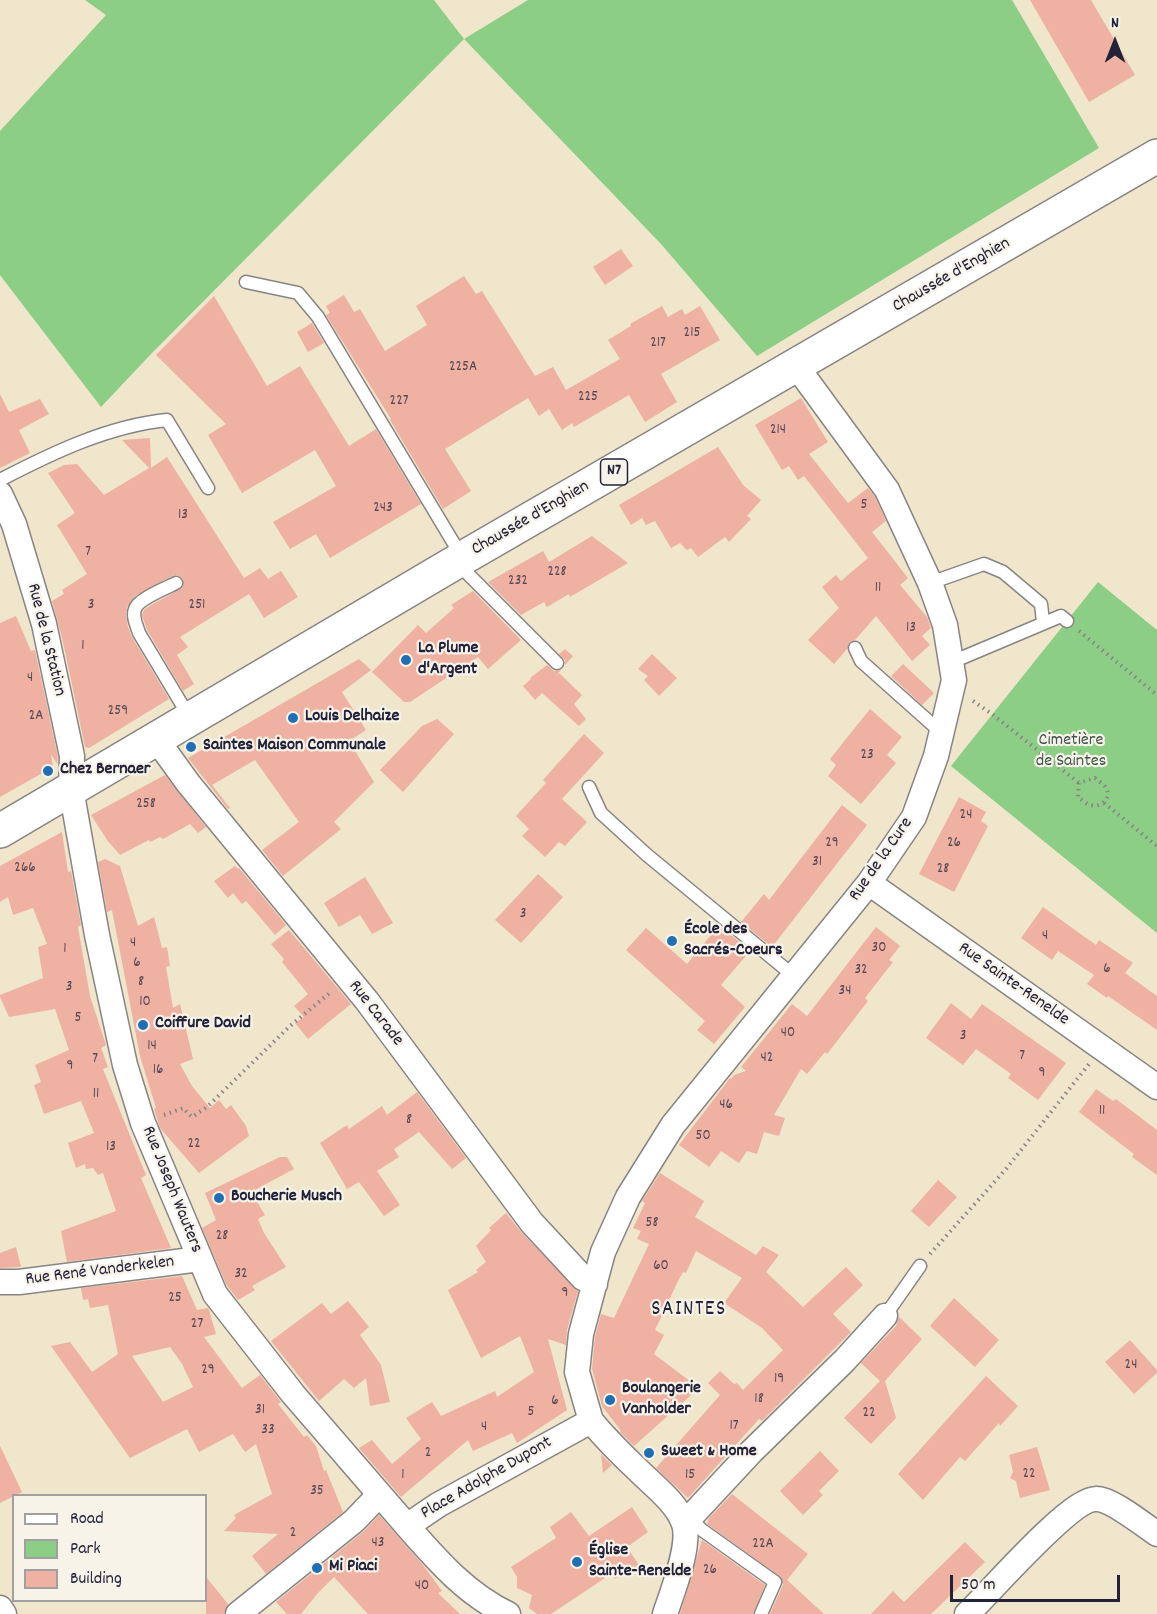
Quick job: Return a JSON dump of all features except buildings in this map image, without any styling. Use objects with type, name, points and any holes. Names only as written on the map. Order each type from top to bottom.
[{"type":"main road","name":"Chaussée d'Enghien","points":[[0,831],[459,560],[1157,156]]},
{"type":"street","name":"Rue de la Cure","points":[[595,1284],[603,1252],[628,1197],[673,1125],[868,883],[914,817],[936,756],[954,680],[945,625],[930,583],[888,490],[796,367]]},
{"type":"street","name":"Rue de la Station","points":[[0,494],[14,524],[44,624],[72,756],[71,789]]},
{"type":"street","name":"Rue Carade","points":[[157,740],[188,783],[367,1001],[532,1222],[583,1278],[595,1284]]},
{"type":"street","name":"Rue Joseph Wauters","points":[[71,789],[97,935],[125,1065],[143,1123],[215,1294],[292,1394],[407,1526]]},
{"type":"street","name":"Rue Sainte-Renelde","points":[[868,883],[1157,1087]]},
{"type":"street","name":"Rue René Vanderkelen","points":[[0,1282],[19,1282],[200,1259]]},
{"type":"street","points":[[595,1284],[581,1334],[577,1372],[591,1421],[687,1521]]},
{"type":"street","points":[[665,1614],[680,1565],[687,1521],[751,1452],[845,1360],[885,1316]]},
{"type":"street","name":"Place Adolphe Dupont","points":[[508,1614],[467,1589],[441,1565],[407,1526],[448,1500],[591,1421]]},
{"type":"street","points":[[238,1614],[354,1521],[379,1495]]},
{"type":"street","points":[[967,1614],[1049,1530],[1081,1503],[1095,1498],[1106,1500],[1157,1534]]},
{"type":"street","points":[[0,1608],[4,1614]]},
{"type":"lane","points":[[246,282],[298,293],[318,317],[459,560],[557,663]]},
{"type":"lane","points":[[0,480],[48,454],[140,422],[167,420],[208,488]]},
{"type":"lane","points":[[930,583],[984,564],[1003,572],[1041,604],[1043,622]]},
{"type":"lane","points":[[176,583],[140,602],[135,609],[135,620],[139,633],[191,720]]},
{"type":"lane","points":[[952,662],[1043,622],[1061,616],[1067,621]]},
{"type":"lane","points":[[855,648],[861,661],[934,726],[942,728]]},
{"type":"lane","points":[[589,787],[601,813],[647,855],[794,976]]},
{"type":"lane","points":[[885,1316],[920,1266]]},
{"type":"lane","points":[[687,1521],[775,1582],[761,1614]]},
{"type":"path","points":[[1067,621],[1157,695]]},
{"type":"path","points":[[951,691],[992,714],[1079,783]]},
{"type":"path","points":[[1095,778],[1106,787],[1108,794],[1104,803],[1099,806],[1089,805],[1078,797],[1079,783],[1095,778]]},
{"type":"path","points":[[1104,803],[1157,846]]},
{"type":"path","points":[[143,1123],[183,1108],[192,1117],[207,1107],[290,1026],[347,978]]},
{"type":"path","points":[[920,1266],[1006,1169],[1102,1048]]},
{"type":"green space","points":[[85,0],[434,0],[464,39],[101,407],[0,275],[0,131],[106,15]]},
{"type":"green space","points":[[528,0],[1012,0],[1099,148],[757,356],[661,244],[464,39]]},
{"type":"green space","name":"Cimetière de Saintes","points":[[1098,582],[1157,630],[1157,933],[951,766]]},
{"type":"place","name":"La Plume d'Argent","points":[[406,660]]},
{"type":"place","name":"Louis Delhaize","points":[[293,718]]},
{"type":"place","name":"Saintes Maison Communale","points":[[191,747]]},
{"type":"place","name":"Chez Bernaer","points":[[48,771]]},
{"type":"place","name":"École des Sacrés-Coeurs","points":[[672,941]]},
{"type":"place","name":"Coiffure David","points":[[143,1025]]},
{"type":"place","name":"Boucherie Musch","points":[[219,1198]]},
{"type":"place","name":"Boulangerie Vanholder","points":[[610,1400]]},
{"type":"place","name":"Sweet & Home","points":[[649,1453]]},
{"type":"place","name":"Église Sainte-Renelde","points":[[577,1562]]},
{"type":"place","name":"Mi Piaci","points":[[317,1568]]},
{"type":"district","name":"SAINTES","points":[[689,1311]]}]
